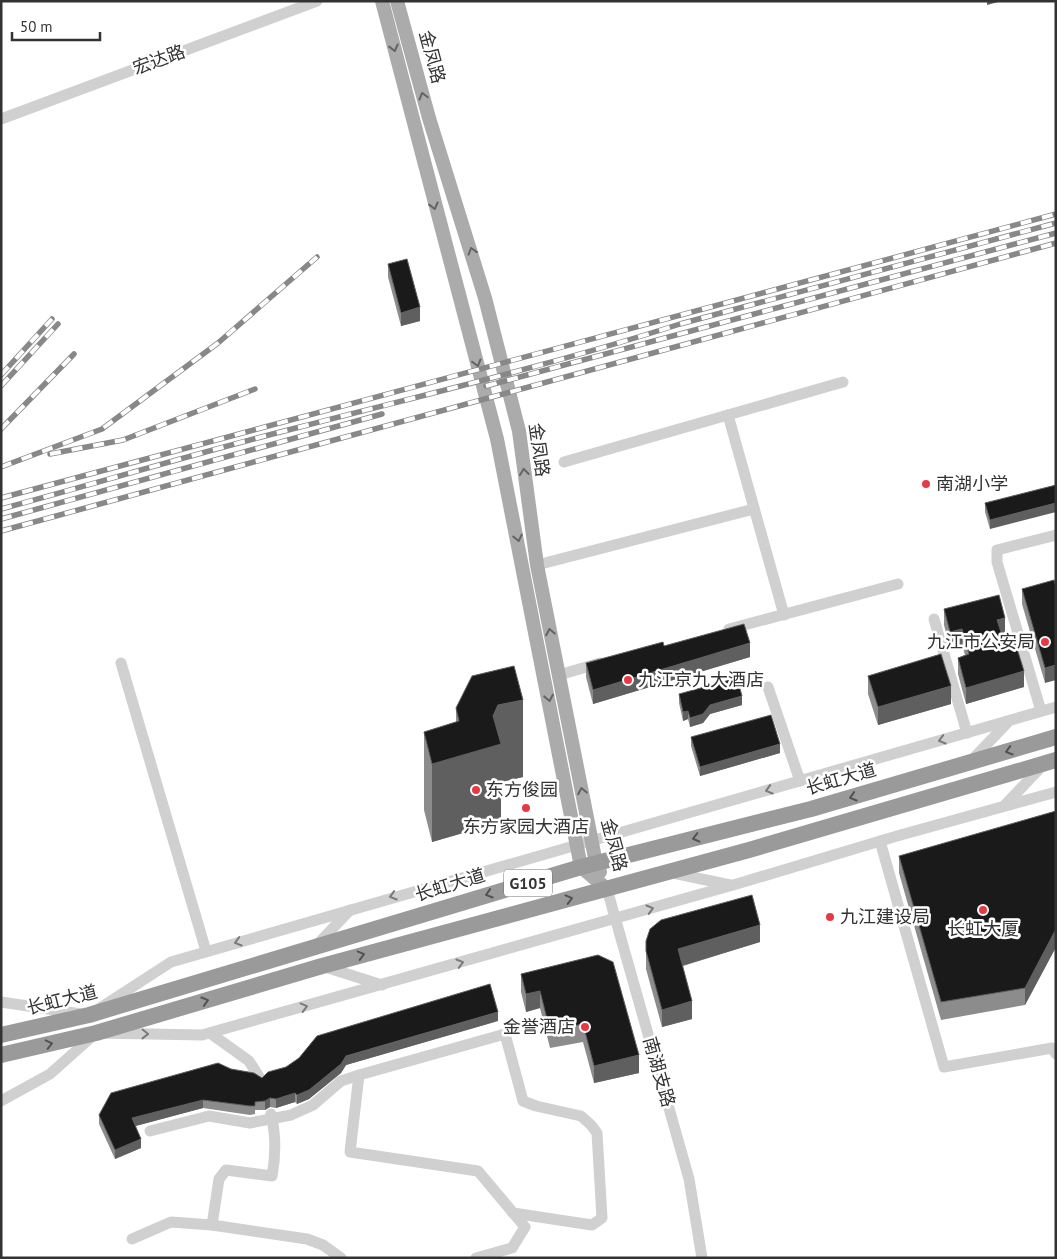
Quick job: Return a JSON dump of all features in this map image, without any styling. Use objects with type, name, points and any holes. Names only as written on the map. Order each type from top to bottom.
[{"type":"highway","name":"长虹大道","points":[[1,1035],[89,1015],[588,865],[811,809],[1056,737]]},
{"type":"highway","name":"G105","points":[[1,1055],[96,1034],[322,966],[668,872],[1050,762]]},
{"type":"main road","name":"金凤路","points":[[382,1],[497,439],[577,844],[588,865],[607,889]]},
{"type":"main road","name":"金凤路","points":[[397,1],[429,118],[486,298],[519,431],[537,564],[591,840],[588,865]]},
{"type":"street","name":"宏达路","points":[[1,119],[317,1]]},
{"type":"street","points":[[564,462],[843,382]]},
{"type":"street","points":[[728,415],[784,615]]},
{"type":"street","points":[[537,564],[754,509]]},
{"type":"street","points":[[1041,711],[997,562],[997,550],[1056,535]]},
{"type":"street","points":[[718,632],[898,584]]},
{"type":"street","points":[[934,618],[967,733]]},
{"type":"street","points":[[559,674],[615,660]]},
{"type":"street","points":[[121,663],[206,951]]},
{"type":"street","points":[[768,687],[800,781]]},
{"type":"street","points":[[1,1002],[89,1015],[171,962],[1056,707]]},
{"type":"street","points":[[970,762],[1009,721]]},
{"type":"street","points":[[1004,806],[1050,762]]},
{"type":"street","points":[[1,1101],[50,1074],[96,1034],[202,1035],[210,1033],[616,919],[880,841],[1056,792]]},
{"type":"street","points":[[880,841],[944,1067],[1052,1048],[1056,1054]]},
{"type":"street","points":[[668,872],[734,885]]},
{"type":"street","name":"南湖支路","points":[[607,889],[689,1179],[702,1258]]},
{"type":"street","points":[[316,947],[351,909]]},
{"type":"street","points":[[322,966],[382,985]]},
{"type":"street","points":[[210,1033],[249,1061],[261,1080]]},
{"type":"street","points":[[150,1132],[209,1116],[250,1123],[271,1117],[291,1115],[313,1105],[341,1081],[505,1034],[523,1101],[536,1106],[581,1116],[597,1133],[602,1218],[592,1225],[513,1213]]},
{"type":"street","points":[[359,1075],[350,1152],[478,1171],[525,1227],[512,1248],[476,1258]]},
{"type":"street","points":[[212,1225],[219,1179],[226,1170],[272,1176],[276,1160],[271,1117]]},
{"type":"street","points":[[132,1239],[171,1222],[212,1225],[308,1240],[323,1245],[341,1258]]},
{"type":"building","points":[[407,259],[420,307],[401,313],[388,264]]},
{"type":"building","points":[[1056,485],[1056,503],[990,520],[985,503]]},
{"type":"building","name":"九江市公安局","points":[[1054,580],[1056,587],[1056,665],[1045,668],[1022,589]]},
{"type":"building","points":[[999,595],[1005,618],[997,620],[1005,644],[1015,642],[1024,671],[966,688],[958,658],[969,654],[962,629],[950,632],[944,609]]},
{"type":"building","points":[[744,624],[750,643],[593,690],[586,663],[663,642],[664,646]]},
{"type":"building","points":[[941,654],[951,686],[878,707],[868,676]]},
{"type":"building","points":[[514,666],[523,700],[498,705],[493,716],[501,744],[432,764],[424,732],[459,721],[456,708],[472,676]]},
{"type":"building","points":[[737,678],[742,696],[710,705],[703,714],[690,718],[688,711],[683,712],[679,694]]},
{"type":"building","points":[[771,715],[780,744],[700,767],[691,737]]},
{"type":"building","name":"长虹大厦","points":[[1056,811],[1056,929],[1025,988],[941,1002],[899,856]]},
{"type":"building","points":[[752,895],[760,925],[678,949],[692,1001],[662,1010],[646,951],[646,941],[650,929],[661,920]]},
{"type":"building","name":"金誉酒店","points":[[598,955],[613,962],[639,1055],[594,1066],[583,1024],[550,1031],[540,991],[526,994],[521,974]]},
{"type":"building","points":[[490,984],[498,1012],[346,1056],[341,1064],[309,1090],[297,1095],[295,1093],[276,1099],[270,1098],[265,1101],[255,1102],[255,1106],[203,1100],[132,1118],[141,1139],[115,1150],[99,1115],[111,1093],[218,1063],[231,1069],[254,1073],[262,1078],[268,1072],[286,1067],[299,1058],[317,1036]]},
{"type":"railway","points":[[1,498],[1056,214]]},
{"type":"railway","points":[[1,509],[225,447],[538,365],[680,324],[1056,223]]},
{"type":"railway","points":[[486,386],[1056,233]]},
{"type":"railway","points":[[1,531],[1056,243]]},
{"type":"railway","points":[[1,467],[102,429],[218,343],[317,257]]},
{"type":"railway","points":[[1,375],[52,319]]},
{"type":"railway","points":[[1,386],[58,324]]},
{"type":"railway","points":[[1,429],[74,354]]},
{"type":"railway","points":[[50,454],[123,440],[255,389]]},
{"type":"railway","points":[[1,519],[382,414]]},
{"type":"place","name":"南湖小学","points":[[926,484]]},
{"type":"place","name":"九江市公安局","points":[[1045,642]]},
{"type":"place","name":"九江京九大酒店","points":[[628,680]]},
{"type":"place","name":"东方俊园","points":[[476,790]]},
{"type":"place","name":"东方家园大酒店","points":[[526,808]]},
{"type":"place","name":"长虹大厦","points":[[983,910]]},
{"type":"place","name":"九江建设局","points":[[830,917]]},
{"type":"place","name":"金誉酒店","points":[[585,1027]]}]
